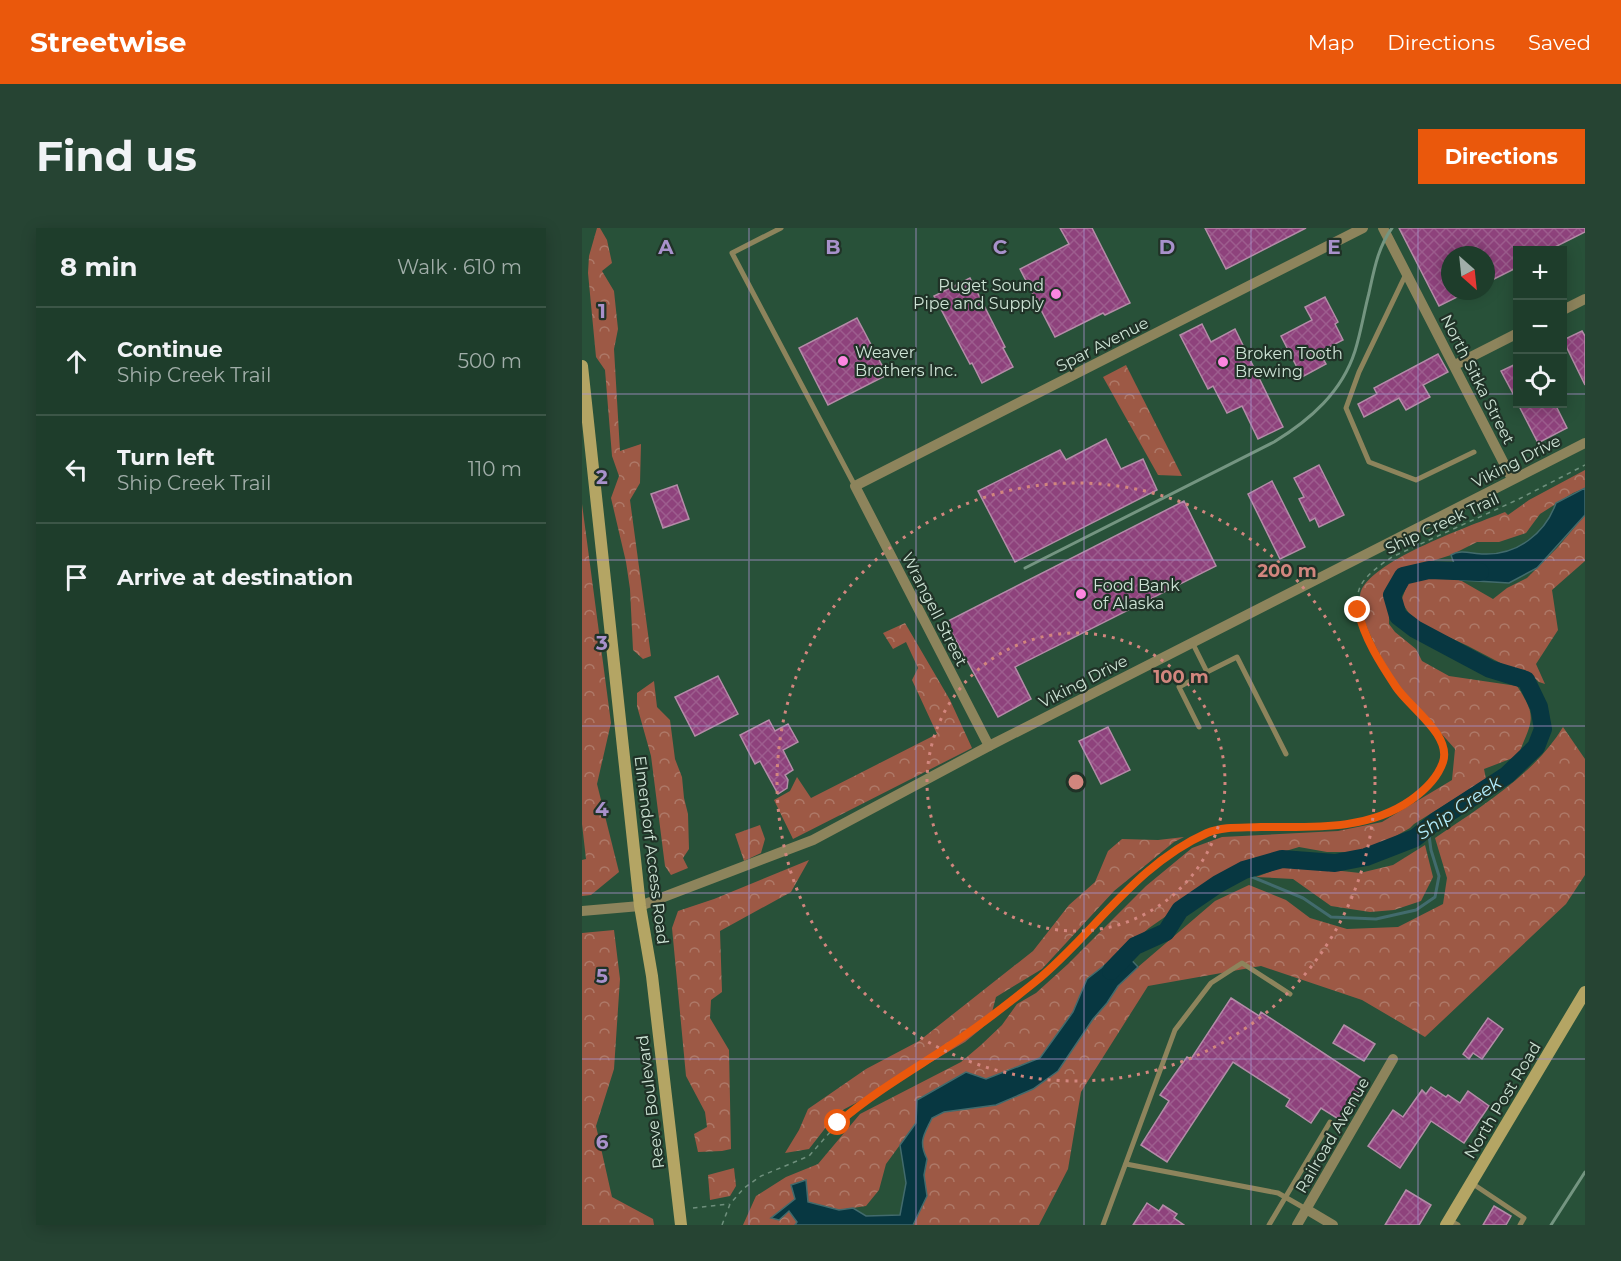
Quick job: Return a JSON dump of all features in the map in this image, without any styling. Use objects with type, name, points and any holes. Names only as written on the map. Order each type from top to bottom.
[{"type":"street","name":"Spar Avenue","points":[[855,486],[1363,228]]},
{"type":"street","name":"North Sitka Street","points":[[1383,228],[1512,479]]},
{"type":"street","points":[[1567,308],[1585,299]]},
{"type":"street","points":[[1455,365],[1513,336]]},
{"type":"street","name":"Elmendorf Access Road","points":[[582,366],[640,906],[652,976]]},
{"type":"street","name":"Viking Drive","points":[[582,911],[640,906],[813,840],[989,746],[1585,443]]},
{"type":"street","name":"Wrangell Street","points":[[855,486],[989,746]]},
{"type":"street","name":"Reeve Boulevard","points":[[652,976],[681,1225]]},
{"type":"street","name":"North Post Road","points":[[1451,1223],[1471,1183],[1585,992]]},
{"type":"street","name":"Railroad Avenue","points":[[1297,1225],[1393,1059]]},
{"type":"street","points":[[1306,1209],[1333,1225]]},
{"type":"lane","points":[[781,228],[732,253],[855,486]]},
{"type":"lane","points":[[1407,273],[1359,372],[1346,408],[1369,462],[1416,480],[1474,452]]},
{"type":"lane","points":[[1192,642],[1207,672]]},
{"type":"lane","points":[[1199,727],[1179,687],[1237,657],[1286,754]]},
{"type":"lane","points":[[1103,1225],[1174,1030],[1211,983],[1242,963],[1290,994]]},
{"type":"lane","points":[[1269,1225],[1330,1122]]},
{"type":"lane","points":[[1125,1164],[1278,1193],[1306,1209]]},
{"type":"lane","points":[[1471,1183],[1524,1218],[1520,1225]]},
{"type":"path","name":"Ship Creek Trail","points":[[722,1225],[730,1204],[744,1188],[761,1176],[809,1156],[838,1123],[864,1102],[1000,1010],[1049,970],[1120,896],[1170,854],[1209,833],[1230,828],[1353,824],[1370,820],[1391,811],[1424,790],[1443,762],[1443,747],[1434,729],[1397,689],[1366,638],[1357,603],[1361,585],[1392,557],[1519,499],[1585,465]]},
{"type":"path","points":[[693,1208],[730,1204]]},
{"type":"green space","points":[[597,228],[600,228],[607,240],[612,263],[602,271],[614,291],[618,329],[614,349],[620,451],[641,444],[640,483],[630,500],[651,656],[643,659],[633,650],[630,589],[611,498],[619,476],[612,456],[605,370],[596,357],[588,273],[589,256]]},
{"type":"green space","points":[[1126,365],[1182,476],[1158,475],[1103,377]]},
{"type":"green space","points":[[1585,470],[1585,488],[1540,514],[1526,533],[1499,542],[1477,542],[1451,555],[1407,569],[1394,580],[1389,593],[1389,624],[1416,649],[1422,661],[1449,676],[1517,686],[1528,706],[1531,720],[1518,756],[1484,769],[1486,779],[1389,840],[1358,852],[1327,852],[1299,847],[1252,861],[1205,885],[1087,979],[1073,1012],[1040,1058],[986,1079],[916,1123],[886,1164],[879,1190],[866,1206],[839,1210],[807,1202],[805,1180],[789,1211],[797,1222],[795,1225],[743,1225],[756,1196],[786,1177],[818,1164],[860,1114],[961,1062],[1002,1025],[1017,1004],[1036,993],[1146,886],[1192,848],[1222,837],[1338,831],[1382,822],[1452,780],[1455,749],[1411,701],[1391,674],[1368,629],[1360,601],[1361,591],[1370,579],[1384,567],[1404,555],[1505,512],[1508,515],[1529,500]]},
{"type":"green space","points":[[582,504],[611,723],[597,784],[619,872],[591,895],[582,896],[582,860],[586,859],[582,824]]},
{"type":"green space","points":[[1585,515],[1585,561],[1552,590],[1558,630],[1536,664],[1545,684],[1539,682],[1525,670],[1512,669],[1414,621],[1401,601],[1408,583],[1418,576],[1460,580],[1493,599],[1507,588],[1527,578]]},
{"type":"green space","points":[[905,623],[950,700],[972,748],[793,839],[774,800],[790,791],[797,777],[811,798],[937,734],[912,680],[918,668],[906,642],[893,649],[883,633]]},
{"type":"green space","points":[[654,681],[657,707],[670,720],[675,759],[682,777],[688,814],[689,849],[683,858],[688,868],[671,875],[665,866],[651,756],[637,706],[637,693]]},
{"type":"green space","points":[[1563,727],[1585,759],[1585,875],[1566,904],[1425,1037],[1362,1000],[1261,966],[1148,986],[1081,1092],[1068,1169],[1039,1225],[913,1225],[927,1196],[924,1175],[927,1159],[923,1143],[932,1118],[944,1112],[996,1105],[1093,1019],[1118,986],[1138,967],[1215,901],[1249,885],[1286,900],[1310,918],[1347,929],[1398,927],[1443,904],[1447,878],[1435,838],[1488,802],[1522,774],[1552,744]]},
{"type":"green space","points":[[760,825],[765,839],[761,853],[744,861],[735,834]]},
{"type":"green space","points":[[1184,837],[1174,842],[1114,891],[1042,969],[996,997],[991,1016],[982,1028],[965,1042],[837,1113],[809,1149],[785,1153],[808,1109],[866,1069],[919,1041],[1033,951],[1069,905],[1095,882],[1108,851],[1122,839],[1158,840]]},
{"type":"green space","points":[[1425,845],[1433,877],[1421,901],[1394,910],[1370,912],[1331,906],[1293,879],[1256,877],[1288,865],[1360,873],[1393,865]]},
{"type":"green space","points":[[809,860],[791,892],[720,931],[722,992],[711,1000],[710,1018],[729,1050],[731,1149],[698,1152],[694,1134],[707,1127],[705,1112],[686,1076],[672,928],[678,911],[714,899]]},
{"type":"green space","points":[[614,930],[620,979],[614,1069],[596,1126],[612,1197],[653,1219],[654,1225],[582,1225],[582,933]]},
{"type":"green space","points":[[734,1168],[736,1186],[730,1196],[710,1200],[708,1175]]},
{"type":"water","points":[[1585,488],[1585,515],[1537,568],[1509,583],[1460,580],[1451,555],[1463,552],[1496,553],[1518,546],[1537,533],[1545,524],[1556,503]]},
{"type":"water","points":[[1123,951],[1138,967],[1118,986],[1058,1071],[1033,1089],[996,1105],[944,1112],[932,1118],[923,1143],[927,1159],[924,1175],[927,1196],[913,1225],[795,1225],[797,1222],[789,1211],[779,1220],[771,1218],[795,1199],[791,1185],[806,1180],[808,1202],[839,1210],[853,1208],[866,1216],[900,1215],[906,1183],[900,1145],[916,1123],[917,1100],[966,1072],[986,1079],[1040,1058],[1073,1012],[1087,979]]},
{"type":"building","points":[[1060,228],[1092,228],[1130,303],[1105,315],[1103,313],[1055,337],[1020,269],[1069,244]]},
{"type":"building","points":[[1205,228],[1306,228],[1226,269]]},
{"type":"building","points":[[1399,228],[1585,228],[1585,232],[1557,246],[1513,246],[1513,270],[1495,278],[1495,246],[1441,246],[1441,300],[1451,300],[1439,306]]},
{"type":"building","points":[[970,278],[1013,367],[982,383],[934,296]]},
{"type":"building","points":[[1325,297],[1338,322],[1335,324],[1343,340],[1319,352],[1326,364],[1302,377],[1281,336],[1312,320],[1305,307]]},
{"type":"building","name":"Weaver Brothers Inc.","points":[[857,318],[887,375],[828,405],[799,348]]},
{"type":"building","name":"Broken Tooth Brewing","points":[[1202,324],[1211,342],[1235,329],[1283,427],[1258,439],[1242,406],[1227,413],[1213,386],[1208,389],[1180,335]]},
{"type":"building","points":[[1582,331],[1585,336],[1585,385],[1567,348],[1567,338]]},
{"type":"building","points":[[1438,354],[1448,372],[1423,385],[1430,397],[1406,410],[1399,398],[1364,417],[1358,404],[1377,394],[1374,388]]},
{"type":"building","points":[[1513,365],[1513,394],[1501,371]]},
{"type":"building","points":[[1520,408],[1557,408],[1567,428],[1538,443]]},
{"type":"building","name":"Food Bank of Alaska","points":[[1106,439],[1121,469],[1143,459],[1157,490],[1015,562],[978,491],[1060,450],[1066,460]]},
{"type":"building","points":[[1319,465],[1344,515],[1319,527],[1315,518],[1310,521],[1299,499],[1304,497],[1294,478]]},
{"type":"building","points":[[1272,481],[1305,547],[1280,559],[1248,494]]},
{"type":"building","points":[[677,485],[689,519],[663,528],[651,494]]},
{"type":"building","name":"Food Bank of Alaska","points":[[1184,501],[1216,566],[1015,667],[1031,699],[998,717],[946,622]]},
{"type":"building","points":[[718,676],[738,714],[695,736],[675,697]]},
{"type":"building","points":[[769,720],[775,731],[788,724],[798,742],[783,750],[793,770],[785,775],[788,780],[787,788],[778,794],[760,761],[755,764],[740,735]]},
{"type":"building","points":[[1108,727],[1130,770],[1101,784],[1079,741]]},
{"type":"building","points":[[1231,998],[1259,1016],[1261,1012],[1366,1081],[1340,1120],[1321,1108],[1311,1123],[1286,1106],[1290,1099],[1233,1062],[1167,1162],[1141,1145],[1169,1101],[1160,1095],[1187,1057],[1191,1059]]},
{"type":"building","points":[[1488,1018],[1503,1029],[1482,1059],[1473,1053],[1469,1059],[1463,1054]]},
{"type":"building","points":[[1344,1025],[1375,1044],[1364,1061],[1333,1043]]},
{"type":"building","points":[[1431,1087],[1460,1103],[1468,1091],[1489,1106],[1464,1143],[1431,1121],[1400,1168],[1368,1146],[1393,1110],[1403,1117],[1422,1090],[1426,1094]]},
{"type":"building","points":[[1406,1190],[1431,1205],[1419,1225],[1385,1225]]},
{"type":"building","points":[[1147,1203],[1159,1211],[1163,1205],[1177,1214],[1174,1218],[1184,1225],[1133,1225]]},
{"type":"building","points":[[1494,1206],[1511,1216],[1506,1225],[1483,1225]]},
{"type":"waterway","name":"Ship Creek","points":[[1111,971],[1135,946],[1166,932],[1180,910],[1218,884],[1244,870],[1282,859],[1335,863],[1366,857],[1415,838],[1436,821],[1507,775],[1536,747],[1543,729],[1539,707],[1526,680],[1490,669],[1415,629],[1398,616],[1392,595],[1403,576],[1429,570],[1480,572]]},
{"type":"waterway","points":[[1240,872],[1303,898],[1331,917],[1376,919],[1416,910],[1435,897],[1439,876],[1431,850],[1428,828]]},
{"type":"railway","points":[[1025,568],[1274,442],[1323,404],[1342,379],[1355,351],[1377,259],[1392,228]]},
{"type":"railway","points":[[1551,1225],[1585,1172]]},
{"type":"place","name":"Puget Sound Pipe and Supply","points":[[1056,294]]},
{"type":"place","name":"Weaver Brothers Inc.","points":[[843,361]]},
{"type":"place","name":"Broken Tooth Brewing","points":[[1223,362]]},
{"type":"place","name":"Food Bank of Alaska","points":[[1081,594]]},
{"type":"route","points":[[838,1123],[864,1102],[957,1041],[1027,989],[1049,970],[1120,896],[1170,854],[1192,841],[1220,829],[1353,824],[1385,814],[1424,790],[1443,762],[1443,747],[1434,729],[1401,695],[1387,673],[1366,638],[1358,610]]}]
